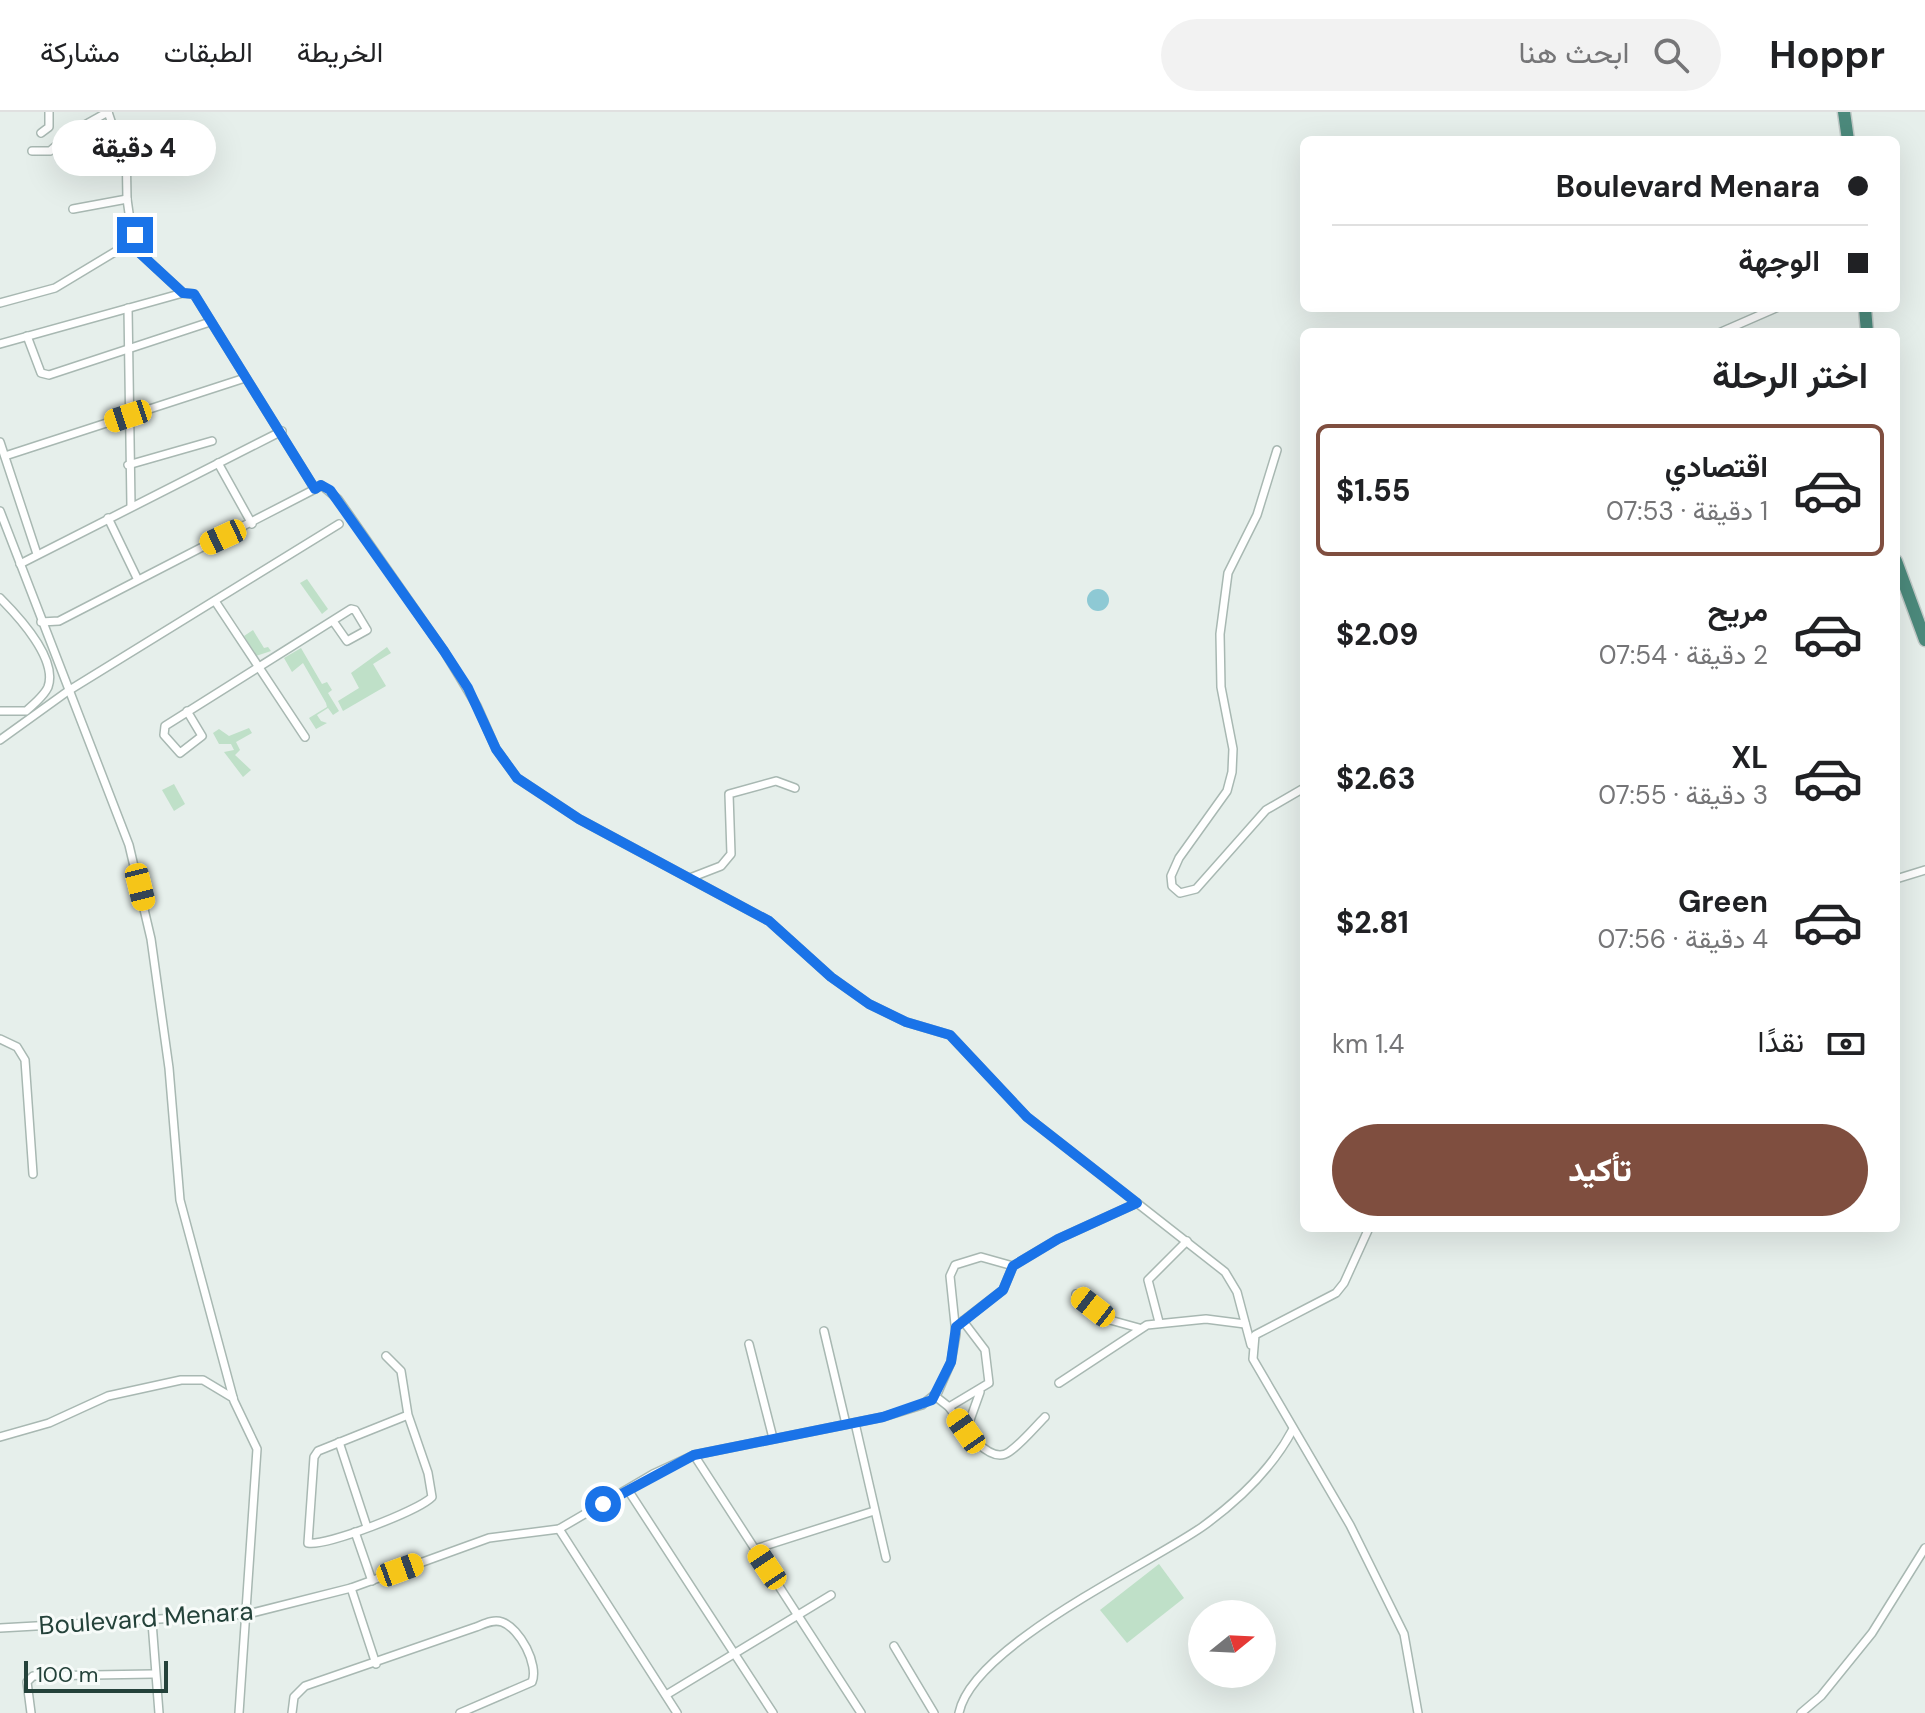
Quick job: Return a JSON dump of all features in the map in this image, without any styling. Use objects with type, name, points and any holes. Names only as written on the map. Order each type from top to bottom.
[{"type":"highway","points":[[1844,112],[1847,136]]},
{"type":"highway","points":[[1900,572],[1925,640]]},
{"type":"street","points":[[41,133],[49,127],[49,112]]},
{"type":"street","points":[[0,303],[55,288],[130,244],[135,235],[127,199],[126,141],[113,127],[108,112],[72,132],[50,151],[32,151]]},
{"type":"street","points":[[73,209],[127,199]]},
{"type":"street","points":[[130,244],[183,293]]},
{"type":"street","points":[[0,344],[183,293],[194,294],[245,378],[282,431],[315,489]]},
{"type":"street","points":[[128,308],[131,506]]},
{"type":"street","points":[[1730,328],[1767,312]]},
{"type":"street","points":[[27,336],[44,375],[210,322]]},
{"type":"street","points":[[5,456],[245,378]]},
{"type":"street","points":[[20,564],[282,431]]},
{"type":"street","points":[[128,465],[212,441]]},
{"type":"street","points":[[0,442],[37,554]]},
{"type":"street","points":[[1277,450],[1257,515],[1228,573],[1220,634],[1221,687],[1233,749],[1232,772],[1227,791],[1179,858],[1171,876],[1172,886],[1180,893],[1196,889],[1266,810],[1300,790]]},
{"type":"street","points":[[218,463],[252,524]]},
{"type":"street","points":[[41,622],[59,621],[137,578],[252,524],[321,485],[330,490],[374,547],[444,651],[468,688],[496,749],[517,778],[579,819],[769,921],[831,977],[869,1004],[906,1022],[950,1035],[1027,1117],[1187,1241],[1233,1282],[1253,1359],[1350,1525],[1404,1634],[1418,1713]]},
{"type":"street","points":[[0,511],[122,823],[146,909],[169,1068],[180,1200],[233,1398],[254,1438],[258,1461],[239,1713]]},
{"type":"street","points":[[108,518],[137,578]]},
{"type":"street","points":[[0,740],[68,691],[339,524]]},
{"type":"street","points":[[0,598],[32,634],[49,678],[46,691],[26,711],[0,711]]},
{"type":"street","points":[[215,601],[305,737]]},
{"type":"street","points":[[187,711],[202,736],[180,753],[163,729],[187,711],[258,666],[333,621],[353,609],[367,632],[347,641],[333,621]]},
{"type":"street","points":[[690,878],[721,866],[731,854],[729,794],[776,781],[795,788]]},
{"type":"street","points":[[1900,878],[1925,870]]},
{"type":"street","points":[[0,1039],[17,1047],[25,1060],[33,1174]]},
{"type":"street","points":[[959,1324],[1003,1290],[1013,1266],[1058,1239],[1137,1203]]},
{"type":"street","points":[[1252,1346],[1255,1335],[1340,1289],[1367,1232]]},
{"type":"street","points":[[1159,1322],[1148,1280],[1187,1241]]},
{"type":"street","points":[[1013,1266],[981,1257],[955,1265],[950,1276],[959,1324],[951,1362],[935,1396],[949,1407],[966,1431],[988,1451],[1003,1455],[1045,1417]]},
{"type":"street","points":[[1076,1294],[1110,1320],[1139,1328]]},
{"type":"street","points":[[1059,1383],[1139,1328],[1159,1322],[1206,1319],[1245,1324]]},
{"type":"street","points":[[949,1407],[989,1383],[989,1364],[983,1345],[959,1324]]},
{"type":"street","points":[[824,1331],[846,1424]]},
{"type":"street","points":[[749,1344],[773,1438]]},
{"type":"street","points":[[386,1356],[401,1371],[408,1415],[428,1473],[432,1497],[355,1532],[317,1544],[307,1540],[314,1457],[318,1451],[408,1415]]},
{"type":"street","points":[[0,1437],[49,1423],[108,1396],[181,1380],[203,1380],[233,1398]]},
{"type":"street","points":[[966,1431],[980,1391]]},
{"type":"street","name":"Boulevard Menara","points":[[0,1628],[152,1622],[248,1614],[351,1588],[489,1538],[559,1529],[694,1455],[909,1410],[935,1396]]},
{"type":"street","points":[[855,1423],[886,1558]]},
{"type":"street","points":[[959,1713],[961,1701],[975,1680],[1048,1619],[1201,1527],[1237,1498],[1272,1462],[1293,1429]]},
{"type":"street","points":[[339,1442],[367,1527]]},
{"type":"street","points":[[694,1455],[861,1713]]},
{"type":"street","points":[[628,1490],[773,1713]]},
{"type":"street","points":[[755,1549],[874,1511]]},
{"type":"street","points":[[559,1529],[677,1713]]},
{"type":"street","points":[[355,1532],[372,1581]]},
{"type":"street","points":[[1801,1713],[1821,1696],[1872,1633],[1925,1548]]},
{"type":"street","points":[[351,1588],[376,1664]]},
{"type":"street","points":[[666,1695],[831,1595]]},
{"type":"street","points":[[292,1713],[294,1697],[299,1690],[487,1623],[496,1621],[509,1626],[534,1665],[532,1682],[460,1713]]},
{"type":"street","points":[[152,1622],[153,1674],[159,1713]]},
{"type":"street","points":[[894,1646],[934,1713]]},
{"type":"street","points":[[31,1713],[27,1682],[33,1676],[153,1674]]},
{"type":"green space","points":[[307,579],[328,609],[322,614],[300,583]]},
{"type":"green space","points":[[253,630],[264,648],[268,647],[271,651],[256,656],[244,636]]},
{"type":"green space","points":[[387,647],[391,653],[373,664],[386,686],[343,711],[338,701],[359,688],[351,673]]},
{"type":"green space","points":[[301,648],[322,684],[327,682],[332,690],[328,693],[339,711],[333,715],[328,708],[317,715],[327,723],[316,729],[309,718],[327,707],[326,703],[303,663],[292,672],[284,658]]},
{"type":"green space","points":[[249,728],[252,733],[236,742],[240,750],[235,755],[251,770],[243,777],[224,752],[234,750],[231,744],[219,744],[213,733],[219,729],[229,736]]},
{"type":"green space","points":[[174,784],[185,804],[174,811],[162,790]]},
{"type":"green space","points":[[1159,1564],[1184,1598],[1127,1643],[1100,1610]]},
{"type":"water","points":[[1098,589],[1106,592],[1109,600],[1106,608],[1098,611],[1090,608],[1087,600],[1090,592]]},
{"type":"route","points":[[135,235],[130,244],[183,293],[194,294],[245,378],[282,431],[315,489],[321,485],[330,490],[374,547],[468,688],[496,749],[517,778],[579,819],[769,921],[831,977],[869,1004],[906,1022],[950,1035],[1008,1100],[1137,1203],[1058,1239],[1013,1266],[1003,1290],[956,1327],[951,1362],[932,1400],[883,1417],[694,1455],[653,1474],[603,1504]]}]
